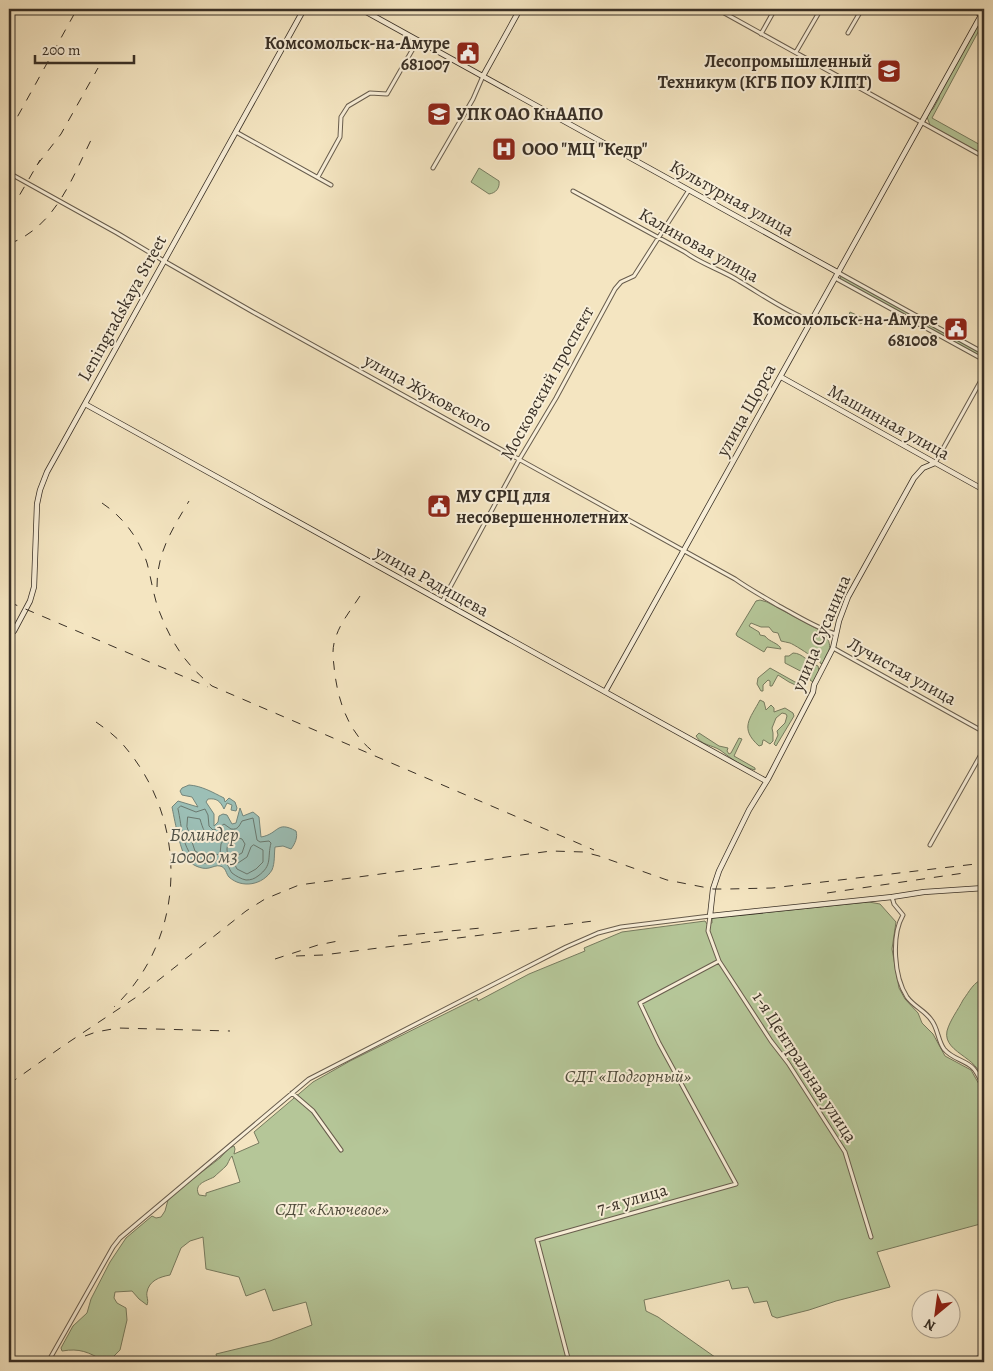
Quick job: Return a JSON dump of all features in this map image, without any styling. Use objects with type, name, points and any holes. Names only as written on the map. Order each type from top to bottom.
[{"type":"street","name":"Leningradskaya Street","points":[[9,630],[14,631],[33,592],[37,504],[41,486],[304,9]]},
{"type":"street","name":"Культурная улица","points":[[362,9],[984,353]]},
{"type":"street","points":[[433,168],[473,99],[483,76],[520,9]]},
{"type":"street","points":[[717,9],[725,11],[761,34],[984,157]]},
{"type":"street","points":[[761,34],[775,9]]},
{"type":"street","points":[[796,52],[821,9]]},
{"type":"street","points":[[848,33],[862,9]]},
{"type":"street","points":[[970,9],[983,13]]},
{"type":"street","name":"улица Щорса","points":[[605,692],[983,13]]},
{"type":"street","points":[[318,177],[340,137],[341,117],[348,106],[370,93],[387,94],[414,47],[424,44]]},
{"type":"street","points":[[236,132],[331,185]]},
{"type":"street","name":"улица Жуковского","points":[[9,173],[519,460],[735,579],[753,592],[794,615],[836,634]]},
{"type":"street","name":"Московский проспект","points":[[442,602],[615,289],[621,282],[634,276],[689,190]]},
{"type":"street","name":"Калиновая улица","points":[[573,191],[658,237],[694,259],[740,281],[790,313],[812,321]]},
{"type":"street","points":[[835,278],[984,360]]},
{"type":"street","name":"улица Сусанина","points":[[710,916],[713,889],[719,871],[749,810],[813,692],[814,685],[833,648],[839,621],[848,597],[914,478],[924,468],[934,463],[984,375]]},
{"type":"street","name":"Машинная улица","points":[[781,377],[984,490]]},
{"type":"street","name":"улица Радищева","points":[[85,404],[766,781]]},
{"type":"street","name":"Лучистая улица","points":[[833,648],[984,732]]},
{"type":"street","points":[[930,845],[984,749]]},
{"type":"street","points":[[48,1362],[113,1247],[120,1238],[292,1093],[331,1067],[558,951],[598,933],[620,927],[924,892],[984,888]]},
{"type":"street","points":[[892,897],[894,904],[902,915],[897,935],[896,951],[898,977],[901,984],[914,1005],[934,1023],[943,1048],[951,1056],[972,1066],[984,1088]]},
{"type":"street","name":"1-я Центральная улица","points":[[710,916],[708,931],[719,961],[844,1150],[871,1237]]},
{"type":"street","name":"7-я улица","points":[[569,1362],[537,1240],[736,1184],[659,1043],[640,1003],[719,961]]},
{"type":"street","points":[[292,1093],[313,1111],[341,1150]]},
{"type":"green space","points":[[984,14],[984,21],[932,118],[984,147],[984,154],[982,154],[930,125],[927,117]]},
{"type":"green space","points":[[479,168],[499,181],[498,188],[494,193],[489,194],[471,182]]},
{"type":"green space","points":[[841,276],[984,355],[984,358],[840,279]]},
{"type":"green space","points":[[850,312],[863,318],[861,324],[848,318]]},
{"type":"green space","points":[[760,600],[825,633],[830,647],[823,664],[820,663],[820,659],[817,657],[812,657],[792,644],[781,641],[778,633],[773,632],[769,627],[761,627],[751,623],[749,626],[781,649],[767,647],[764,652],[737,636],[736,634],[756,601]]},
{"type":"green space","points":[[797,653],[818,666],[819,671],[813,682],[810,680],[810,676],[785,663],[785,656]]},
{"type":"green space","points":[[770,668],[804,687],[804,689],[778,675],[772,686],[770,686],[770,681],[768,680],[763,685],[763,691],[761,691],[757,684],[758,678]]},
{"type":"green space","points":[[760,700],[764,702],[766,710],[771,705],[774,708],[774,712],[785,708],[793,713],[794,716],[776,746],[774,744],[778,735],[777,731],[785,723],[786,714],[782,713],[776,718],[772,728],[773,741],[770,744],[763,740],[762,745],[759,746],[749,734],[748,723]]},
{"type":"green space","points":[[699,733],[719,746],[728,748],[729,754],[739,738],[742,739],[734,756],[755,768],[755,770],[704,743],[696,736]]},
{"type":"green space","name":"СДТ «Ключевое»","points":[[869,902],[880,904],[896,922],[892,949],[899,988],[905,999],[918,1013],[922,1023],[933,1034],[945,1056],[971,1070],[980,1086],[981,1077],[978,1069],[951,1046],[947,1039],[947,1031],[952,1019],[970,990],[977,982],[984,979],[984,1223],[877,1252],[890,1287],[777,1318],[772,1316],[767,1301],[754,1303],[748,1287],[732,1289],[729,1280],[644,1300],[646,1311],[658,1317],[722,1362],[218,1362],[216,1354],[270,1341],[312,1325],[306,1302],[273,1311],[265,1289],[246,1296],[239,1277],[206,1269],[203,1237],[190,1241],[181,1248],[170,1275],[158,1278],[152,1282],[147,1292],[147,1305],[132,1291],[115,1292],[114,1298],[117,1303],[126,1308],[127,1320],[120,1350],[111,1359],[104,1361],[79,1350],[62,1351],[61,1348],[73,1326],[87,1313],[91,1299],[110,1262],[126,1238],[152,1216],[156,1218],[161,1217],[168,1200],[220,1158],[229,1148],[234,1146],[234,1154],[259,1143],[254,1132],[313,1082],[350,1061],[477,998],[478,1001],[529,974],[585,951],[584,948],[622,932],[705,921],[707,924],[712,923],[712,918]],"holes":[[[232,1156],[240,1182],[206,1193],[206,1196],[199,1195],[199,1186],[214,1177],[226,1166]]]},
{"type":"green space","points":[[984,1354],[984,1362],[958,1362]]},
{"type":"water","name":"Болиндер 10000 м3","points":[[189,785],[224,798],[225,802],[229,798],[235,802],[236,811],[231,810],[232,805],[227,803],[224,809],[218,801],[208,799],[206,802],[214,814],[214,826],[218,822],[219,816],[223,814],[227,815],[232,824],[236,823],[240,808],[243,816],[253,812],[259,817],[261,837],[281,827],[296,831],[294,845],[291,849],[283,846],[275,847],[272,870],[263,879],[252,884],[234,881],[222,867],[206,868],[193,864],[184,854],[177,833],[172,807],[178,801],[198,807],[192,797],[182,795],[180,791]]},
{"type":"railway","points":[[9,132],[77,9]]},
{"type":"railway","points":[[37,165],[61,134],[98,68]]},
{"type":"railway","points":[[9,244],[25,236],[51,213],[70,184],[93,136]]},
{"type":"railway","points":[[9,209],[19,196],[40,160]]},
{"type":"railway","points":[[157,587],[163,552],[171,532],[189,501]]},
{"type":"railway","points":[[102,503],[117,515],[140,545],[147,563],[156,602],[173,642],[186,660],[212,686],[594,850]]},
{"type":"railway","points":[[360,596],[339,628],[333,646],[333,660],[341,703],[358,736],[375,753]]},
{"type":"railway","points":[[9,602],[208,687]]},
{"type":"railway","points":[[96,722],[122,743],[146,777],[161,810],[169,844],[171,879],[166,914],[156,948],[138,979],[114,1007]]},
{"type":"railway","points":[[9,1084],[141,994],[246,911],[265,899],[299,885],[551,851],[584,852],[667,880],[713,889],[772,888],[984,863]]},
{"type":"railway","points":[[827,893],[964,873]]},
{"type":"railway","points":[[296,956],[323,955],[593,921]]},
{"type":"railway","points":[[398,936],[481,928]]},
{"type":"railway","points":[[275,959],[318,945],[343,940]]},
{"type":"railway","points":[[85,1036],[118,1028],[230,1031]]},
{"type":"place","name":"Комсомольск-на-Амуре 681007","points":[[468,53]]},
{"type":"place","name":"Лесопромышленный Техникум (КГБ ПОУ КЛПТ)","points":[[889,71]]},
{"type":"place","name":"УПК ОАО КнААПО","points":[[439,114]]},
{"type":"place","name":"ООО \"МЦ \"Кедр\"","points":[[504,149]]},
{"type":"place","name":"Комсомольск-на-Амуре 681008","points":[[956,329]]},
{"type":"place","name":"МУ СРЦ для несовершеннолетних","points":[[439,506]]},
{"type":"park label","name":"СДТ «Подгорный»","points":[[628,1076]]}]
